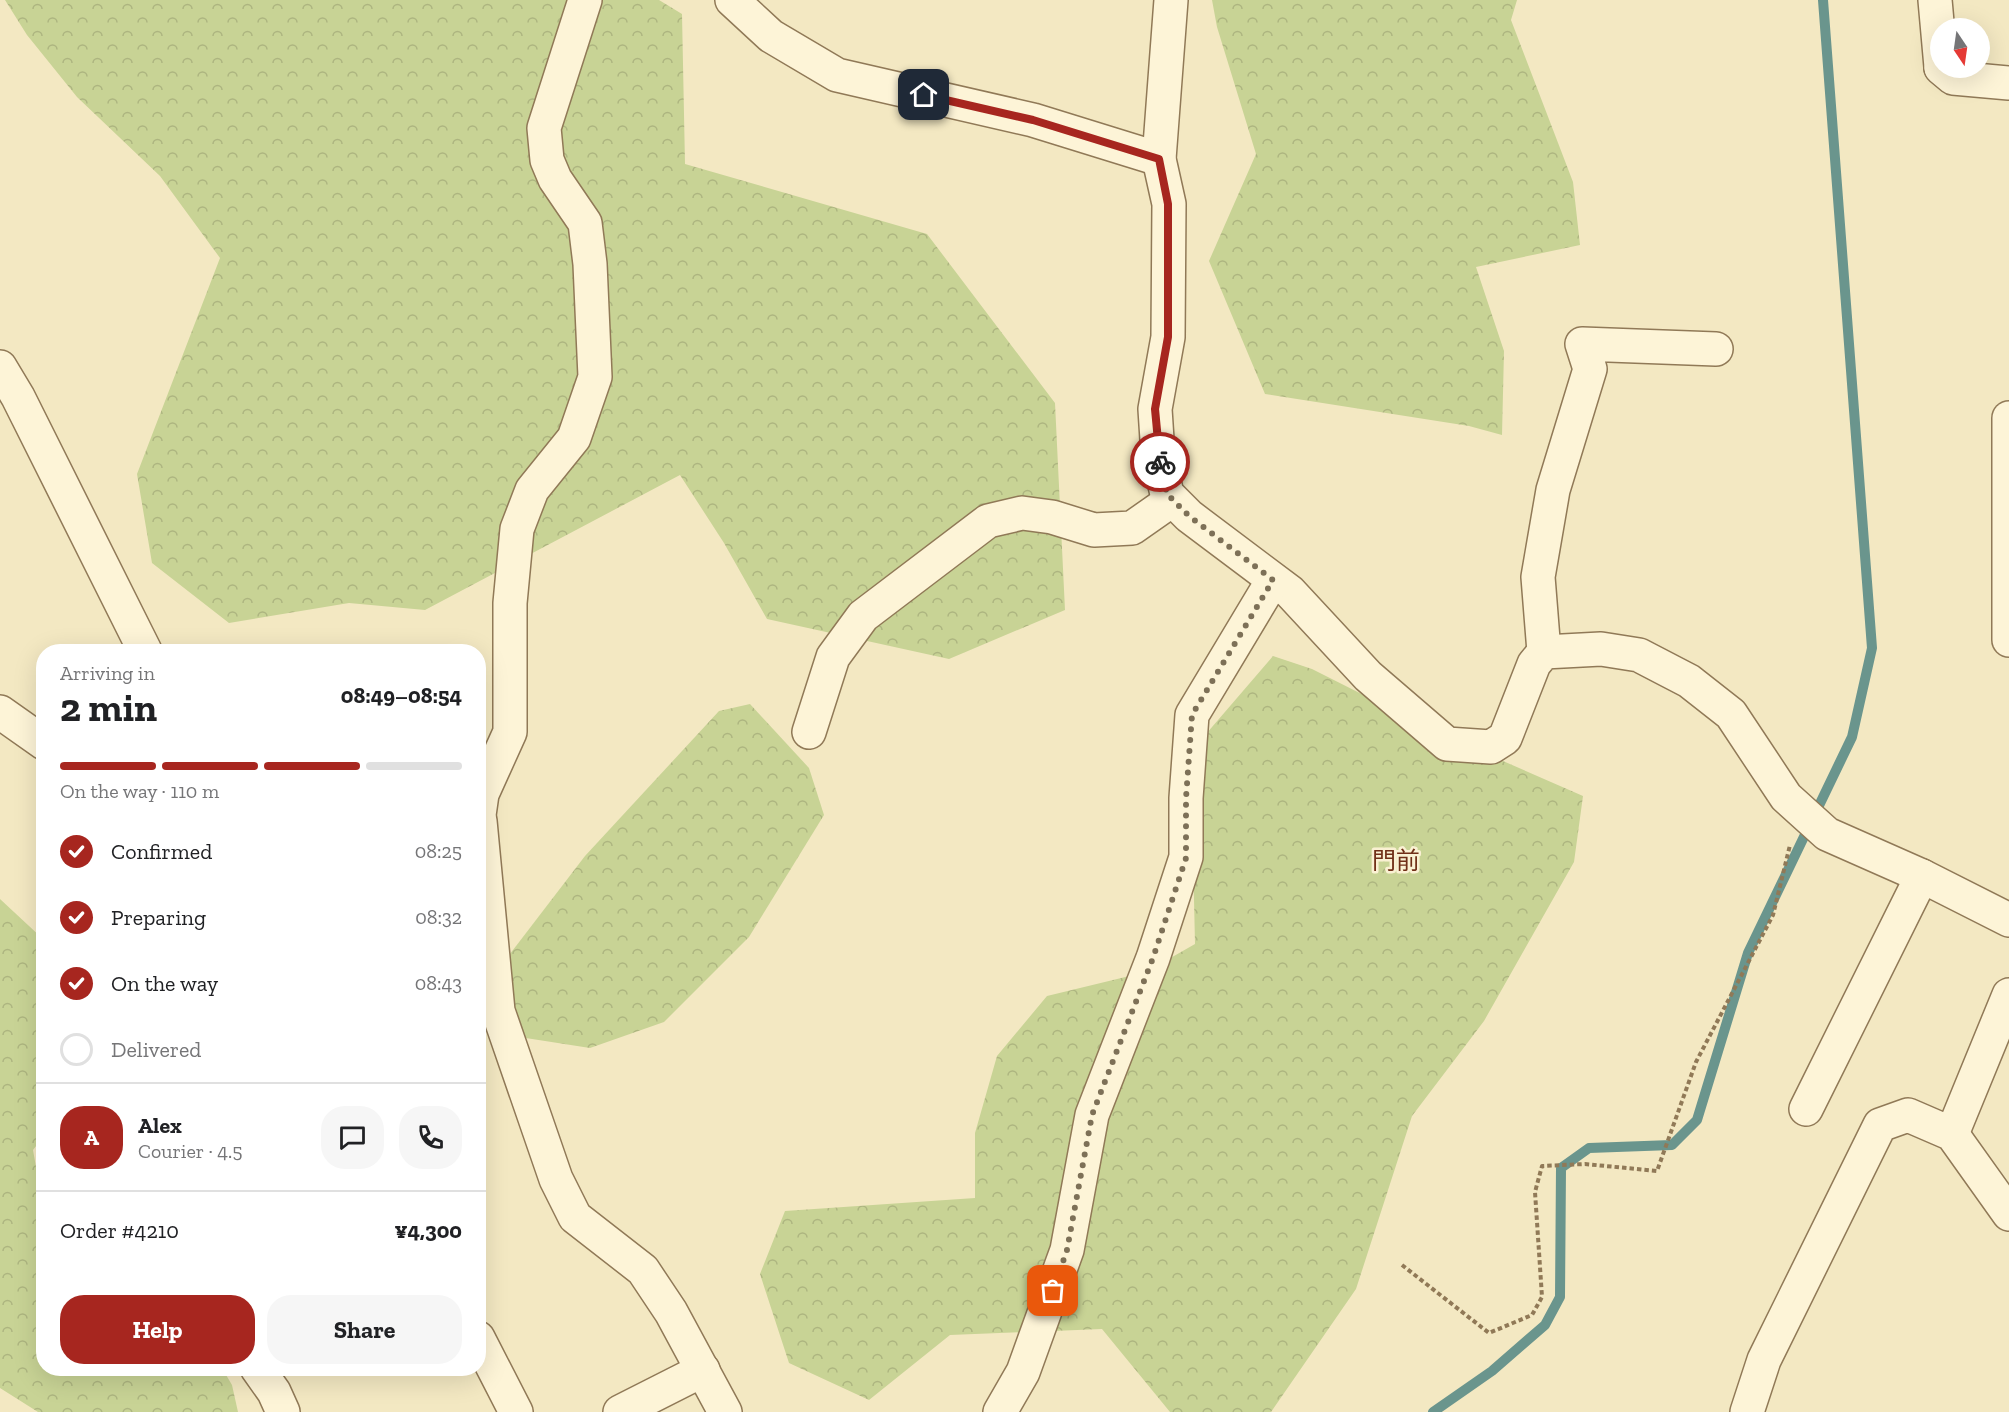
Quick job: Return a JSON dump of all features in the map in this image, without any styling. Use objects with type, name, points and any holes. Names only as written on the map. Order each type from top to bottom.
[{"type":"street","points":[[486,785],[510,732],[510,603],[517,529],[532,490],[574,438],[595,377],[590,264],[585,223],[555,179],[547,160],[544,128],[585,0]]},
{"type":"street","points":[[732,0],[771,36],[837,75],[1033,120],[1159,159]]},
{"type":"street","points":[[1171,0],[1159,159],[1168,204],[1168,337],[1155,409],[1158,455],[1167,494],[1290,592],[1368,676],[1447,744],[1491,747],[1506,738],[1534,664],[1544,652],[1538,577],[1553,490],[1590,369],[1582,344],[1716,349]]},
{"type":"street","points":[[1935,0],[1937,18]]},
{"type":"street","points":[[1953,78],[2009,83]]},
{"type":"street","points":[[0,367],[18,397],[142,644]]},
{"type":"street","points":[[2009,418],[2009,640]]},
{"type":"street","points":[[809,732],[833,657],[863,616],[988,521],[1022,513],[1052,517],[1094,530],[1132,528],[1172,500]]},
{"type":"street","points":[[1000,1412],[1023,1371],[1067,1250],[1092,1115],[1153,958],[1186,858],[1186,798],[1192,715],[1273,580]]},
{"type":"street","points":[[1544,652],[1572,653],[1601,649],[1639,655],[1689,681],[1731,714],[1786,797],[1827,834],[1922,876],[2009,920]]},
{"type":"street","points":[[0,712],[36,737]]},
{"type":"street","points":[[1806,1109],[1922,876]]},
{"type":"street","points":[[486,891],[498,1011],[556,1179],[575,1217],[643,1270],[670,1312],[725,1412]]},
{"type":"street","points":[[1952,1134],[2000,1042],[2009,995]]},
{"type":"street","points":[[1747,1412],[1764,1360],[1880,1125],[1908,1115],[1952,1134],[2009,1214]]},
{"type":"street","points":[[486,1354],[516,1412]]},
{"type":"street","points":[[621,1412],[703,1370]]},
{"type":"street","points":[[263,1376],[274,1392],[283,1412]]},
{"type":"path","points":[[1402,1265],[1489,1332],[1532,1315],[1542,1297],[1535,1192],[1542,1166],[1585,1164],[1657,1171],[1696,1062],[1773,915],[1799,809]]},
{"type":"green space","points":[[5,0],[659,0],[682,14],[685,164],[927,234],[1055,403],[1065,610],[949,659],[767,619],[724,543],[680,475],[425,610],[349,603],[229,623],[152,563],[137,474],[220,258],[160,176],[77,97],[27,35]]},
{"type":"green space","points":[[1212,0],[1517,0],[1511,20],[1573,182],[1580,245],[1476,267],[1504,351],[1502,435],[1469,426],[1265,394],[1209,261],[1256,154],[1217,27]]},
{"type":"green space","points":[[1273,656],[1312,669],[1439,733],[1583,796],[1574,862],[1484,1021],[1412,1116],[1356,1289],[1271,1412],[1170,1412],[1102,1329],[950,1335],[869,1400],[789,1363],[760,1274],[785,1211],[975,1198],[975,1133],[997,1056],[1047,996],[1146,972],[1195,944],[1192,809],[1206,734]]},
{"type":"green space","points":[[750,704],[809,768],[824,815],[749,937],[664,1022],[590,1048],[507,1035],[487,984],[585,856],[719,711]]},
{"type":"green space","points":[[0,899],[36,932],[36,1146],[33,1150],[36,1167],[36,1376],[227,1376],[232,1385],[238,1412],[38,1412],[0,1388]]},
{"type":"waterway","points":[[1433,1412],[1492,1371],[1545,1325],[1560,1297],[1561,1168],[1589,1148],[1672,1145],[1697,1120],[1748,953],[1852,737],[1872,648],[1823,0]]},
{"type":"way so far","points":[[1053,1291],[1067,1250],[1092,1115],[1153,958],[1186,858],[1186,798],[1192,715],[1273,580],[1189,516],[1167,494],[1160,462]]},
{"type":"district","name":"門前","points":[[1396,860]]},
{"type":"route","points":[[924,95],[1033,120],[1159,159],[1168,204],[1168,337],[1155,409],[1160,462]]}]
